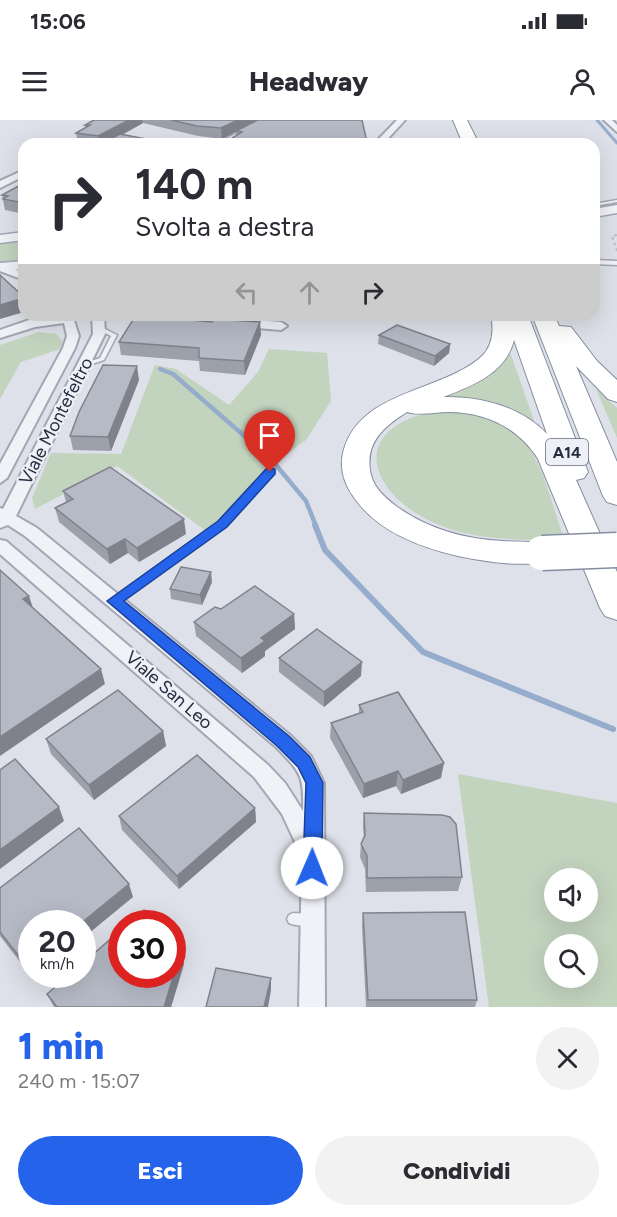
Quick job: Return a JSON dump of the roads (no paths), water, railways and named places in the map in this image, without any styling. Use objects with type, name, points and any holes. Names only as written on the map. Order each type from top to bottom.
[{"type":"highway","points":[[447,120],[453,138]]},
{"type":"highway","points":[[460,120],[468,138]]},
{"type":"highway","points":[[503,321],[505,330],[503,342],[492,360],[469,376],[396,406],[369,428],[356,454],[355,468],[359,483],[371,501],[390,518],[415,532],[448,544],[480,550],[542,553],[617,550]]},
{"type":"highway","name":"A14","points":[[519,321],[617,588]]},
{"type":"highway","name":"A14","points":[[545,321],[617,496]]},
{"type":"highway","points":[[557,321],[565,336],[588,366],[617,394]]},
{"type":"highway","points":[[378,420],[417,406],[453,404],[496,412],[526,428],[547,451],[554,464],[617,608]]},
{"type":"street","points":[[246,120],[266,121]]},
{"type":"street","points":[[384,138],[401,120]]},
{"type":"street","points":[[608,120],[617,130]]},
{"type":"street","points":[[232,138],[266,121]]},
{"type":"street","points":[[0,185],[18,176]]},
{"type":"street","points":[[600,212],[617,209]]},
{"type":"street","points":[[0,237],[18,236]]},
{"type":"street","points":[[0,267],[18,266]]},
{"type":"street","points":[[0,267],[18,274]]},
{"type":"street","points":[[0,334],[41,321]]},
{"type":"street","points":[[34,324],[85,322]]},
{"type":"street","name":"Viale Montefeltro","points":[[0,478],[61,355],[72,336],[85,322]]},
{"type":"street","name":"Viale Montefeltro","points":[[2,518],[84,365],[85,322]]},
{"type":"street","name":"Viale San Leo","points":[[2,518],[31,532],[283,741],[304,762],[314,783],[302,920],[312,1007]]},
{"type":"street","name":"Viale San Leo","points":[[0,545],[278,787],[294,810],[306,863]]},
{"type":"lane","points":[[600,204],[617,201]]},
{"type":"lane","points":[[600,262],[617,263]]},
{"type":"lane","points":[[114,601],[223,524],[270,472]]},
{"type":"waterway","points":[[597,120],[617,143]]},
{"type":"waterway","points":[[160,369],[173,374],[271,459],[306,501],[316,526]]},
{"type":"waterway","points":[[315,525],[325,550],[423,652],[613,729]]}]
